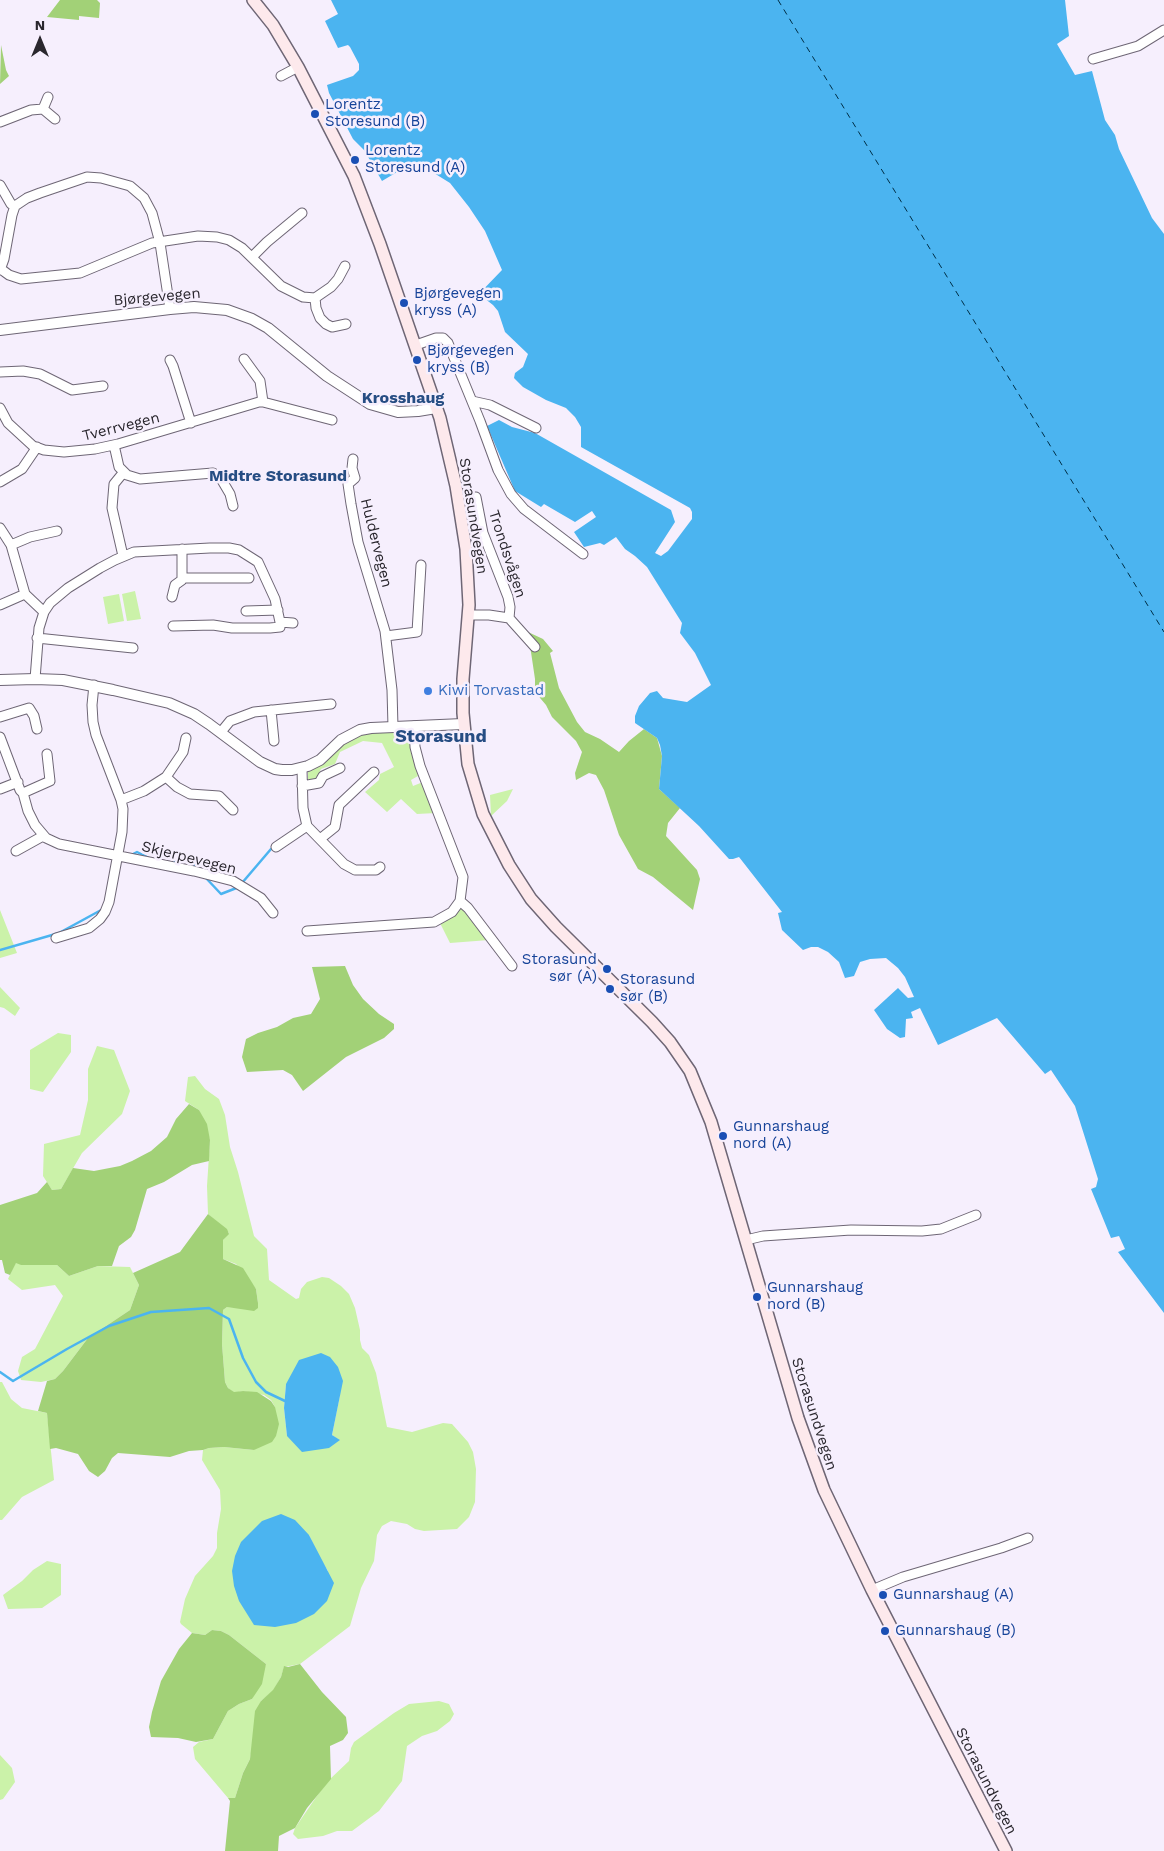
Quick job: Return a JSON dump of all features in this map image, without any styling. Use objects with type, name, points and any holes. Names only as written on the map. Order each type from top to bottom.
[{"type":"main road","name":"Storasundvegen","points":[[254,0],[273,25],[298,68],[354,176],[416,345],[450,457],[468,568],[468,616],[463,678],[463,724],[468,764],[480,806],[495,840],[531,899],[556,927],[665,1036],[690,1071],[711,1122],[806,1444],[838,1522],[1006,1851]]},
{"type":"street","points":[[1093,59],[1134,48],[1164,30]]},
{"type":"street","points":[[281,76],[298,68]]},
{"type":"street","points":[[43,109],[48,97]]},
{"type":"street","points":[[0,122],[31,110],[43,109],[55,119]]},
{"type":"street","points":[[170,309],[160,243],[158,242],[159,239],[152,213],[144,198],[130,186],[100,178],[87,177],[27,198],[15,206],[0,270],[9,276],[18,278],[82,272],[158,242],[198,236],[229,240],[242,248],[282,286],[304,297],[315,298],[331,287],[345,266]]},
{"type":"street","points":[[0,185],[11,204],[15,206]]},
{"type":"street","points":[[252,257],[302,213]]},
{"type":"street","points":[[315,298],[320,318],[326,324],[332,327],[346,324]]},
{"type":"street","name":"Bjørgevegen","points":[[0,330],[170,309],[210,308],[227,310],[243,315],[268,328],[327,376],[370,404],[398,412],[436,408]]},
{"type":"street","name":"Storasundvegen","points":[[416,345],[436,338],[443,338],[448,343],[480,420],[498,470],[516,501],[532,516],[583,554]]},
{"type":"street","points":[[170,360],[174,366],[191,423]]},
{"type":"street","points":[[244,360],[260,381],[263,402],[303,414],[332,420]]},
{"type":"street","points":[[0,372],[40,374],[72,390],[103,386]]},
{"type":"street","points":[[472,401],[490,406],[536,428]]},
{"type":"street","name":"Tverrvegen","points":[[36,448],[64,452],[95,449],[263,402]]},
{"type":"street","points":[[0,408],[8,423],[18,434],[36,448],[22,469],[0,482]]},
{"type":"street","points":[[114,445],[117,462],[122,472],[131,477],[213,473],[220,477],[230,494],[233,506]]},
{"type":"street","name":"Huldervegen","points":[[353,459],[352,468],[355,478],[348,484],[354,523],[386,636],[392,690],[393,727]]},
{"type":"street","points":[[122,472],[114,484],[112,506],[119,542],[124,556]]},
{"type":"street","name":"Trondsvågen","points":[[476,497],[483,533],[508,597],[510,607],[508,618]]},
{"type":"street","points":[[0,528],[3,536],[11,545],[24,594],[44,612]]},
{"type":"street","points":[[11,545],[30,537],[57,531]]},
{"type":"street","points":[[35,679],[37,638],[44,612],[50,603],[68,588],[124,556],[145,551],[229,548],[239,550],[258,562],[267,578],[280,622],[280,627],[270,628],[232,628],[213,625],[173,626]]},
{"type":"street","points":[[172,597],[175,585],[182,580],[182,549]]},
{"type":"street","points":[[386,636],[417,632],[420,566]]},
{"type":"street","points":[[182,578],[249,578]]},
{"type":"street","points":[[0,605],[24,594]]},
{"type":"street","points":[[246,611],[278,610]]},
{"type":"street","name":"Trondsvågen","points":[[468,616],[489,615],[508,618],[535,647]]},
{"type":"street","points":[[280,622],[292,623]]},
{"type":"street","points":[[37,638],[133,648]]},
{"type":"street","points":[[0,680],[63,680],[94,685],[169,703],[194,714],[245,751],[269,766],[282,770],[302,768],[320,760],[336,744],[350,734],[371,728],[463,724]]},
{"type":"street","points":[[56,938],[89,928],[100,919],[109,902],[124,822],[121,800],[94,728],[92,705],[94,685]]},
{"type":"street","points":[[221,732],[230,721],[254,712],[331,704]]},
{"type":"street","points":[[0,717],[29,708],[34,716],[37,728]]},
{"type":"street","points":[[272,710],[274,741]]},
{"type":"street","points":[[308,931],[434,922],[452,912],[460,901],[463,877],[420,766],[415,747],[414,726]]},
{"type":"street","points":[[0,736],[20,790],[23,793],[28,811],[43,836],[16,850]]},
{"type":"street","points":[[121,800],[144,791],[166,777],[182,752],[186,738]]},
{"type":"street","points":[[23,793],[50,781],[47,754]]},
{"type":"street","points":[[302,768],[303,808],[307,826],[344,864],[355,870],[376,870],[380,867]]},
{"type":"street","points":[[302,786],[319,784],[323,776],[340,768]]},
{"type":"street","points":[[320,839],[336,827],[339,805],[374,772]]},
{"type":"street","points":[[166,777],[190,794],[219,796],[233,810]]},
{"type":"street","points":[[0,789],[18,782]]},
{"type":"street","points":[[276,846],[307,826]]},
{"type":"street","name":"Skjerpevegen","points":[[43,836],[59,844],[194,871],[233,881],[261,898],[273,913]]},
{"type":"street","points":[[460,901],[468,908],[512,966]]},
{"type":"street","points":[[746,1240],[764,1236],[851,1230],[922,1231],[941,1229],[976,1215]]},
{"type":"street","points":[[872,1590],[903,1577],[1001,1548],[1028,1538]]},
{"type":"green space","points":[[60,0],[97,0],[100,3],[99,18],[79,16],[79,20],[47,17]]},
{"type":"green space","points":[[1,45],[9,76],[0,84]]},
{"type":"green space","points":[[135,591],[141,619],[127,621],[122,594]]},
{"type":"green space","points":[[119,594],[124,621],[108,624],[103,597]]},
{"type":"green space","points":[[528,632],[543,639],[553,651],[550,653],[559,688],[577,722],[585,732],[600,739],[619,752],[644,729],[657,738],[662,756],[659,789],[680,808],[668,823],[666,836],[697,870],[700,879],[693,910],[653,877],[638,869],[619,835],[604,790],[596,775],[589,773],[576,780],[575,773],[582,752],[576,741],[552,717],[546,705],[535,692],[535,679]]},
{"type":"green space","points":[[403,731],[411,734],[418,776],[411,780],[413,786],[423,782],[436,813],[417,814],[401,799],[387,812],[365,792],[379,780],[380,774],[394,767],[382,743],[363,741],[340,752],[335,764],[321,769],[315,782],[308,779],[308,772],[358,734]]},
{"type":"green space","points":[[513,789],[507,801],[491,816],[490,795]]},
{"type":"green space","points":[[459,909],[463,909],[489,940],[450,943],[440,923],[447,920]]},
{"type":"green space","points":[[0,910],[17,953],[0,958]]},
{"type":"green space","points":[[345,966],[353,985],[363,999],[379,1014],[394,1024],[394,1029],[384,1038],[346,1057],[303,1091],[292,1075],[283,1070],[247,1072],[242,1057],[246,1039],[277,1027],[293,1018],[311,1014],[320,999],[312,967]]},
{"type":"green space","points":[[0,987],[20,1008],[15,1016],[0,1007]]},
{"type":"green space","points":[[58,1033],[71,1035],[71,1052],[43,1092],[30,1089],[30,1050]]},
{"type":"green space","points":[[97,1046],[114,1050],[130,1091],[122,1114],[82,1153],[61,1189],[52,1190],[43,1176],[44,1144],[80,1135],[88,1100],[88,1069]]},
{"type":"green space","points":[[195,1076],[205,1089],[219,1099],[225,1115],[230,1147],[254,1236],[267,1249],[269,1280],[296,1299],[299,1298],[301,1289],[307,1282],[322,1277],[329,1278],[341,1286],[349,1294],[355,1308],[362,1348],[369,1355],[376,1373],[387,1427],[412,1432],[443,1423],[452,1424],[468,1442],[473,1452],[476,1469],[475,1502],[469,1517],[457,1529],[424,1531],[415,1529],[407,1524],[391,1521],[382,1526],[377,1535],[374,1561],[361,1588],[350,1626],[300,1664],[284,1667],[273,1691],[261,1701],[250,1759],[243,1773],[235,1798],[228,1798],[195,1759],[193,1747],[199,1742],[213,1739],[228,1711],[252,1699],[266,1664],[229,1635],[221,1631],[212,1630],[205,1635],[192,1633],[180,1622],[185,1599],[195,1576],[213,1556],[217,1548],[217,1533],[221,1509],[220,1490],[202,1460],[203,1450],[224,1447],[254,1450],[275,1407],[271,1400],[264,1395],[243,1391],[234,1393],[225,1382],[222,1344],[223,1310],[227,1307],[258,1308],[258,1303],[256,1289],[236,1264],[223,1259],[223,1240],[229,1233],[208,1214],[207,1186],[210,1140],[199,1110],[185,1101],[188,1077]],"holes":[[[286,1384],[340,1395],[332,1435],[339,1440],[287,1436],[284,1408]],[[309,1535],[328,1571],[239,1601]]]},
{"type":"green space","points":[[189,1104],[199,1110],[207,1124],[210,1140],[209,1161],[192,1165],[164,1182],[147,1189],[135,1230],[131,1237],[119,1246],[112,1266],[98,1266],[69,1276],[57,1265],[21,1265],[16,1263],[10,1275],[5,1273],[2,1260],[0,1260],[0,1205],[37,1193],[47,1182],[52,1190],[61,1189],[73,1168],[94,1171],[120,1166],[151,1151],[167,1137],[176,1119]]},
{"type":"green space","points":[[208,1214],[227,1229],[229,1234],[223,1240],[223,1259],[243,1268],[256,1289],[258,1303],[258,1308],[254,1311],[227,1307],[223,1310],[222,1344],[225,1382],[228,1388],[234,1392],[257,1392],[271,1401],[275,1407],[279,1424],[276,1436],[272,1442],[254,1450],[224,1447],[209,1448],[189,1451],[170,1457],[118,1453],[112,1458],[105,1471],[98,1477],[89,1471],[78,1454],[56,1448],[50,1449],[47,1413],[38,1411],[47,1381],[55,1379],[63,1371],[88,1338],[130,1310],[139,1285],[133,1273],[180,1252]]},
{"type":"green space","points":[[16,1262],[22,1265],[57,1265],[69,1276],[98,1266],[130,1267],[139,1285],[130,1310],[88,1338],[55,1379],[41,1382],[21,1380],[18,1371],[22,1357],[35,1349],[63,1296],[55,1285],[22,1290],[8,1279]]},
{"type":"green space","points":[[0,1382],[2,1382],[11,1399],[22,1408],[47,1413],[54,1480],[22,1497],[2,1520],[0,1520]]},
{"type":"green space","points":[[47,1561],[61,1564],[61,1595],[42,1608],[8,1609],[3,1595]]},
{"type":"green space","points":[[212,1630],[221,1631],[229,1635],[266,1664],[262,1684],[252,1699],[228,1711],[213,1739],[196,1742],[178,1738],[151,1737],[149,1727],[161,1681],[179,1649],[192,1633],[205,1635]]},
{"type":"green space","points":[[300,1664],[322,1692],[346,1717],[348,1733],[343,1740],[330,1746],[331,1779],[307,1808],[295,1828],[279,1836],[278,1851],[225,1851],[230,1801],[228,1798],[235,1798],[243,1773],[250,1759],[255,1711],[261,1701],[273,1690],[281,1677],[284,1666]]},
{"type":"green space","points":[[439,1701],[449,1704],[454,1714],[450,1721],[437,1731],[422,1736],[407,1746],[402,1781],[379,1811],[352,1831],[337,1831],[323,1836],[298,1839],[293,1834],[295,1828],[319,1793],[329,1780],[349,1761],[354,1742],[409,1704]]},
{"type":"green space","points":[[0,1755],[12,1768],[15,1782],[3,1799],[0,1800]]},
{"type":"water","points":[[331,0],[1065,0],[1069,36],[1057,44],[1075,75],[1092,71],[1105,120],[1115,135],[1119,149],[1152,218],[1164,234],[1164,1313],[1118,1252],[1125,1249],[1119,1236],[1111,1238],[1091,1189],[1096,1187],[1098,1179],[1075,1106],[1051,1070],[1045,1074],[997,1018],[938,1045],[920,1008],[911,1012],[913,1018],[906,1019],[905,1037],[900,1038],[887,1029],[874,1010],[898,988],[908,998],[914,997],[905,977],[898,968],[886,958],[870,959],[860,962],[854,976],[845,978],[839,962],[828,952],[818,947],[803,950],[782,930],[778,913],[782,912],[739,857],[729,859],[699,826],[659,789],[662,756],[660,745],[657,738],[635,723],[635,716],[639,706],[650,693],[657,691],[663,698],[687,702],[711,685],[695,653],[680,633],[682,623],[647,567],[625,549],[616,537],[604,545],[600,543],[584,547],[574,532],[596,517],[592,511],[575,522],[544,504],[541,507],[515,491],[487,426],[499,420],[512,427],[535,433],[671,510],[675,522],[655,553],[661,556],[668,551],[692,519],[692,512],[690,508],[581,447],[581,427],[575,417],[566,408],[546,400],[523,387],[514,378],[515,373],[523,367],[528,354],[505,332],[498,311],[493,305],[484,298],[475,298],[502,270],[485,231],[450,183],[429,170],[418,171],[414,162],[382,181],[364,150],[353,139],[329,93],[327,85],[353,76],[359,70],[359,64],[350,47],[348,45],[338,48],[325,21],[338,14]]},
{"type":"water","points":[[321,1353],[330,1357],[338,1367],[343,1381],[332,1435],[340,1440],[329,1448],[302,1452],[287,1436],[284,1408],[286,1384],[299,1360]]},
{"type":"water","points":[[281,1514],[295,1520],[309,1535],[334,1583],[327,1601],[314,1614],[296,1623],[275,1627],[254,1625],[239,1601],[234,1586],[232,1571],[235,1556],[241,1542],[262,1521]]},
{"type":"waterway","points":[[242,883],[271,849]]},
{"type":"waterway","points":[[131,855],[137,852],[151,859]]},
{"type":"waterway","points":[[172,863],[187,857],[198,869]]},
{"type":"waterway","points":[[205,877],[221,894],[239,887]]},
{"type":"waterway","points":[[0,950],[59,933],[103,909]]},
{"type":"waterway","points":[[0,1372],[13,1381],[109,1326],[151,1312],[209,1308],[229,1319],[243,1358],[256,1382],[266,1392],[285,1401]]},
{"type":"ferry route","points":[[778,0],[1164,632]]},
{"type":"place","name":"Lorentz Storesund (B)","points":[[315,114]]},
{"type":"place","name":"Lorentz Storesund (A)","points":[[355,160]]},
{"type":"place","name":"Bjørgevegen kryss (A)","points":[[404,303]]},
{"type":"place","name":"Bjørgevegen kryss (B)","points":[[417,360]]},
{"type":"place","name":"Kiwi Torvastad","points":[[428,691]]},
{"type":"place","name":"Storasund sør (A)","points":[[607,969]]},
{"type":"place","name":"Storasund sør (B)","points":[[610,989]]},
{"type":"place","name":"Gunnarshaug nord (A)","points":[[723,1136]]},
{"type":"place","name":"Gunnarshaug nord (B)","points":[[757,1297]]},
{"type":"place","name":"Gunnarshaug (A)","points":[[883,1595]]},
{"type":"place","name":"Gunnarshaug (B)","points":[[885,1631]]},
{"type":"district","name":"Krosshaug","points":[[403,398]]},
{"type":"district","name":"Midtre Storasund","points":[[278,476]]},
{"type":"district","name":"Storasund","points":[[441,737]]}]
